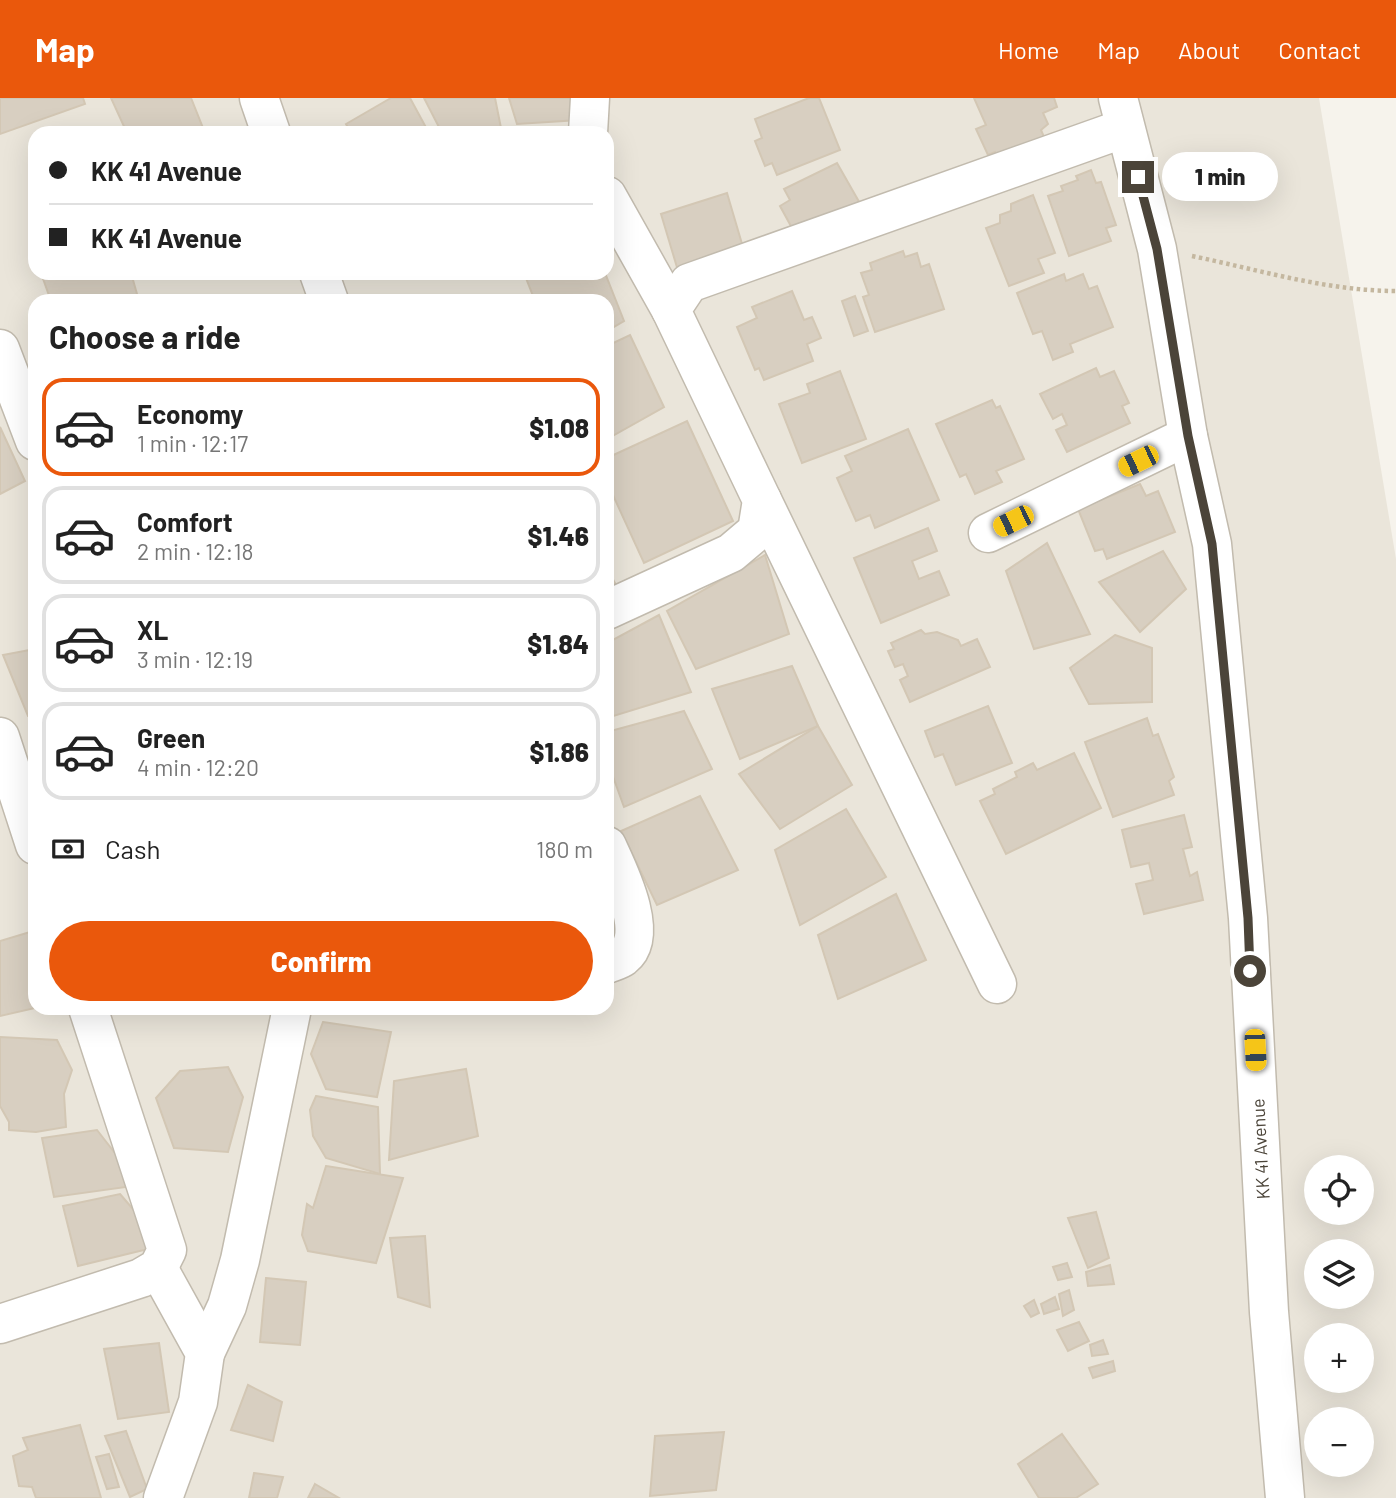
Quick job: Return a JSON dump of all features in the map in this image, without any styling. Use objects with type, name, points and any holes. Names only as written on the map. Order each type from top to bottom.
[{"type":"street","points":[[259,98],[269,126]]},
{"type":"street","points":[[588,126],[590,98]]},
{"type":"street","points":[[671,310],[690,283],[1121,113]]},
{"type":"street","name":"KK 41 Avenue","points":[[1121,113],[1157,249],[1188,436],[1212,544],[1248,918],[1269,1312],[1285,1498]]},
{"type":"street","points":[[614,208],[671,310],[997,984]]},
{"type":"street","points":[[0,349],[28,423]]},
{"type":"street","points":[[988,533],[1188,436]]},
{"type":"street","points":[[614,607],[731,553],[757,531],[762,500]]},
{"type":"street","points":[[0,737],[28,823]]},
{"type":"street","points":[[614,861],[626,888],[635,925],[625,956],[614,961]]},
{"type":"street","points":[[0,1324],[141,1278],[158,1268],[167,1250],[90,1015]]},
{"type":"street","points":[[163,1498],[198,1402],[205,1353],[228,1306],[291,1015]]},
{"type":"street","points":[[158,1268],[205,1353]]},
{"type":"path","points":[[1157,249],[1360,291],[1396,291]]},
{"type":"shaded area","points":[[0,98],[1319,98],[1396,559],[1396,1498],[0,1498]]},
{"type":"building","points":[[0,98],[83,98],[85,104],[0,134]]},
{"type":"building","points":[[111,98],[191,98],[202,126],[124,126]]},
{"type":"building","points":[[391,98],[410,98],[425,126],[347,126],[346,124]]},
{"type":"building","points":[[424,98],[495,98],[501,126],[438,126]]},
{"type":"building","points":[[509,98],[574,98],[579,120],[517,124]]},
{"type":"building","points":[[809,98],[819,98],[840,150],[777,175],[772,163],[765,166],[755,141],[762,138],[755,119]]},
{"type":"building","points":[[974,98],[1054,98],[1057,107],[1043,113],[1048,124],[1041,130],[1047,144],[1000,165],[995,152],[988,155],[976,129],[986,125]]},
{"type":"building","points":[[837,163],[862,207],[792,228],[780,206],[790,200],[784,189]]},
{"type":"building","points":[[1091,170],[1096,183],[1101,182],[1116,225],[1106,228],[1111,241],[1069,256],[1048,196],[1063,191],[1061,186],[1078,180],[1076,176]]},
{"type":"building","points":[[727,193],[745,254],[679,274],[661,214]]},
{"type":"building","points":[[1033,195],[1055,253],[1038,259],[1044,273],[1009,286],[986,228],[1000,223],[1000,215],[1011,211],[1011,204]]},
{"type":"building","points":[[903,251],[905,257],[917,253],[921,267],[929,264],[944,309],[875,332],[863,297],[869,295],[861,273],[872,270],[870,263]]},
{"type":"building","points":[[1064,274],[1066,281],[1083,274],[1089,289],[1097,286],[1113,327],[1070,344],[1073,352],[1053,360],[1042,331],[1033,334],[1017,293]]},
{"type":"building","points":[[44,280],[133,280],[137,294],[48,294]]},
{"type":"building","points":[[527,280],[608,280],[613,294],[532,294]]},
{"type":"building","points":[[792,291],[804,320],[812,317],[821,338],[807,344],[813,361],[764,380],[759,368],[755,370],[737,327],[757,318],[752,307]]},
{"type":"building","points":[[614,296],[624,321],[614,327]]},
{"type":"building","points":[[855,296],[868,331],[854,336],[842,301]]},
{"type":"building","points":[[630,335],[664,407],[614,435],[614,343]]},
{"type":"building","points":[[1096,368],[1100,377],[1114,371],[1129,403],[1122,406],[1130,423],[1067,452],[1056,430],[1067,425],[1062,414],[1053,419],[1040,394]]},
{"type":"building","points":[[840,371],[866,439],[802,463],[779,404],[810,393],[807,384]]},
{"type":"building","points":[[992,400],[996,408],[1000,406],[1024,459],[996,471],[1002,482],[975,494],[966,474],[960,477],[936,424]]},
{"type":"building","points":[[687,421],[733,521],[644,563],[614,497],[614,455]]},
{"type":"building","points":[[0,427],[25,481],[0,494]]},
{"type":"building","points":[[908,429],[939,500],[875,528],[870,515],[856,521],[837,478],[852,471],[845,456]]},
{"type":"building","points":[[1140,484],[1146,496],[1158,491],[1175,532],[1107,559],[1103,549],[1095,551],[1078,509]]},
{"type":"building","points":[[928,528],[937,551],[912,561],[919,579],[939,571],[949,595],[881,623],[854,558]]},
{"type":"building","points":[[1047,543],[1090,634],[1034,649],[1006,571]]},
{"type":"building","points":[[1163,551],[1186,589],[1140,632],[1099,582]]},
{"type":"building","points":[[765,555],[789,634],[696,669],[667,611]]},
{"type":"building","points":[[659,615],[691,692],[614,716],[614,639]]},
{"type":"building","points":[[921,630],[925,634],[937,632],[958,640],[961,646],[977,639],[990,667],[910,702],[900,680],[908,676],[903,664],[895,667],[888,651],[894,649],[891,643]]},
{"type":"building","points":[[1115,635],[1152,648],[1152,702],[1089,704],[1070,668]]},
{"type":"building","points":[[28,650],[28,716],[3,655]]},
{"type":"building","points":[[792,666],[818,726],[740,759],[712,689]]},
{"type":"building","points":[[988,706],[1012,763],[956,785],[943,754],[935,757],[925,731]]},
{"type":"building","points":[[684,711],[712,769],[624,807],[614,779],[614,730]]},
{"type":"building","points":[[1147,718],[1153,736],[1158,734],[1174,777],[1169,781],[1174,795],[1113,817],[1085,742]]},
{"type":"building","points":[[818,726],[852,785],[780,829],[739,774]]},
{"type":"building","points":[[1074,753],[1101,808],[1006,854],[980,801],[995,794],[993,789],[1017,777],[1015,772],[1033,763],[1037,770]]},
{"type":"building","points":[[700,796],[738,870],[657,905],[621,831]]},
{"type":"building","points":[[846,809],[886,877],[800,925],[775,850]]},
{"type":"building","points":[[1184,815],[1192,847],[1183,849],[1190,876],[1197,872],[1203,900],[1144,914],[1136,884],[1153,880],[1149,863],[1131,867],[1122,830]]},
{"type":"building","points":[[896,894],[926,960],[838,999],[818,935]]},
{"type":"building","points":[[28,933],[28,1010],[0,1016],[0,941]]},
{"type":"building","points":[[323,1022],[391,1032],[377,1097],[326,1089],[311,1054]]},
{"type":"building","points":[[0,1037],[57,1040],[72,1070],[64,1094],[66,1127],[36,1132],[9,1130],[9,1122],[0,1106]]},
{"type":"building","points":[[228,1067],[243,1097],[228,1152],[174,1148],[156,1098],[180,1071]]},
{"type":"building","points":[[466,1069],[478,1136],[389,1160],[394,1081]]},
{"type":"building","points":[[316,1096],[378,1107],[380,1174],[326,1158],[313,1136],[310,1110]]},
{"type":"building","points":[[97,1130],[121,1161],[126,1187],[54,1197],[42,1138]]},
{"type":"building","points":[[326,1166],[403,1178],[376,1263],[308,1251],[302,1235],[307,1204],[313,1208]]},
{"type":"building","points":[[120,1194],[144,1222],[148,1249],[78,1266],[63,1206]]},
{"type":"building","points":[[1096,1212],[1109,1258],[1088,1268],[1068,1218]]},
{"type":"building","points":[[425,1236],[430,1307],[398,1297],[390,1238]]},
{"type":"building","points":[[1067,1263],[1072,1277],[1058,1280],[1053,1267]]},
{"type":"building","points":[[1110,1265],[1114,1284],[1088,1286],[1086,1272]]},
{"type":"building","points":[[266,1278],[306,1282],[300,1345],[260,1342]]},
{"type":"building","points":[[1069,1290],[1074,1310],[1063,1316],[1059,1294]]},
{"type":"building","points":[[1055,1297],[1059,1309],[1044,1314],[1041,1304]]},
{"type":"building","points":[[1034,1300],[1039,1313],[1031,1317],[1024,1306]]},
{"type":"building","points":[[1079,1322],[1089,1341],[1068,1351],[1057,1330]]},
{"type":"building","points":[[1103,1340],[1108,1354],[1092,1356],[1090,1345]]},
{"type":"building","points":[[159,1343],[169,1412],[118,1419],[104,1349]]},
{"type":"building","points":[[1113,1361],[1115,1371],[1093,1378],[1089,1368]]},
{"type":"building","points":[[248,1385],[282,1402],[273,1441],[231,1430]]},
{"type":"building","points":[[80,1425],[101,1498],[36,1498],[32,1487],[19,1486],[13,1456],[28,1450],[23,1438]]},
{"type":"building","points":[[126,1431],[147,1489],[130,1497],[105,1436]]},
{"type":"building","points":[[724,1432],[716,1490],[650,1496],[655,1436]]},
{"type":"building","points":[[1062,1434],[1098,1484],[1076,1498],[1039,1498],[1018,1464]]},
{"type":"building","points":[[109,1454],[119,1487],[107,1489],[96,1457]]},
{"type":"building","points":[[254,1473],[283,1477],[277,1498],[249,1498]]},
{"type":"building","points":[[315,1484],[339,1498],[308,1498]]},
{"type":"route","points":[[1138,177],[1157,249],[1188,436],[1212,544],[1248,918],[1250,971]]}]
